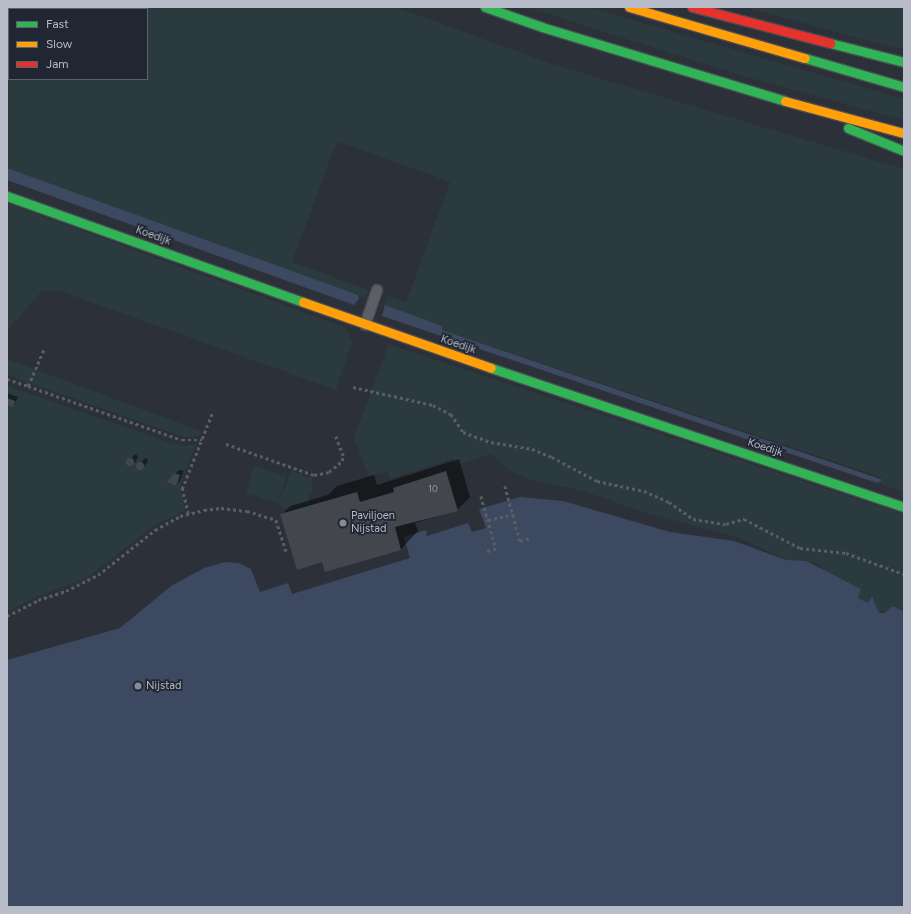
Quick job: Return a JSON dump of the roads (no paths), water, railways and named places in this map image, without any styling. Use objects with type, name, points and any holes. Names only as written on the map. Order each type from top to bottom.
[{"type":"main road","points":[[485,7],[542,27],[802,106],[904,133]]},
{"type":"main road","points":[[629,7],[904,87]]},
{"type":"main road","points":[[692,7],[904,62]]},
{"type":"main road","points":[[802,106],[872,140],[904,151]]},
{"type":"main road","name":"Koedijk","points":[[7,196],[365,324],[904,507]]},
{"type":"lane","points":[[365,324],[377,290]]},
{"type":"water","points":[[7,168],[358,295],[359,299],[354,305],[7,180]]},
{"type":"water","points":[[385,305],[442,326],[442,330],[883,480],[877,483],[382,316]]},
{"type":"water","name":"Nijstad","points":[[520,497],[563,501],[670,532],[734,541],[786,560],[806,561],[861,589],[858,598],[868,603],[872,596],[879,613],[884,613],[893,606],[904,612],[904,907],[7,907],[7,660],[120,628],[171,586],[204,568],[225,562],[239,563],[251,569],[260,592],[288,583],[292,594],[410,558],[404,537],[426,530],[427,536],[468,523],[472,532],[486,528],[479,509]]},
{"type":"place","name":"Paviljoen Nijstad","points":[[343,523]]},
{"type":"place","name":"Nijstad","points":[[138,686]]}]
